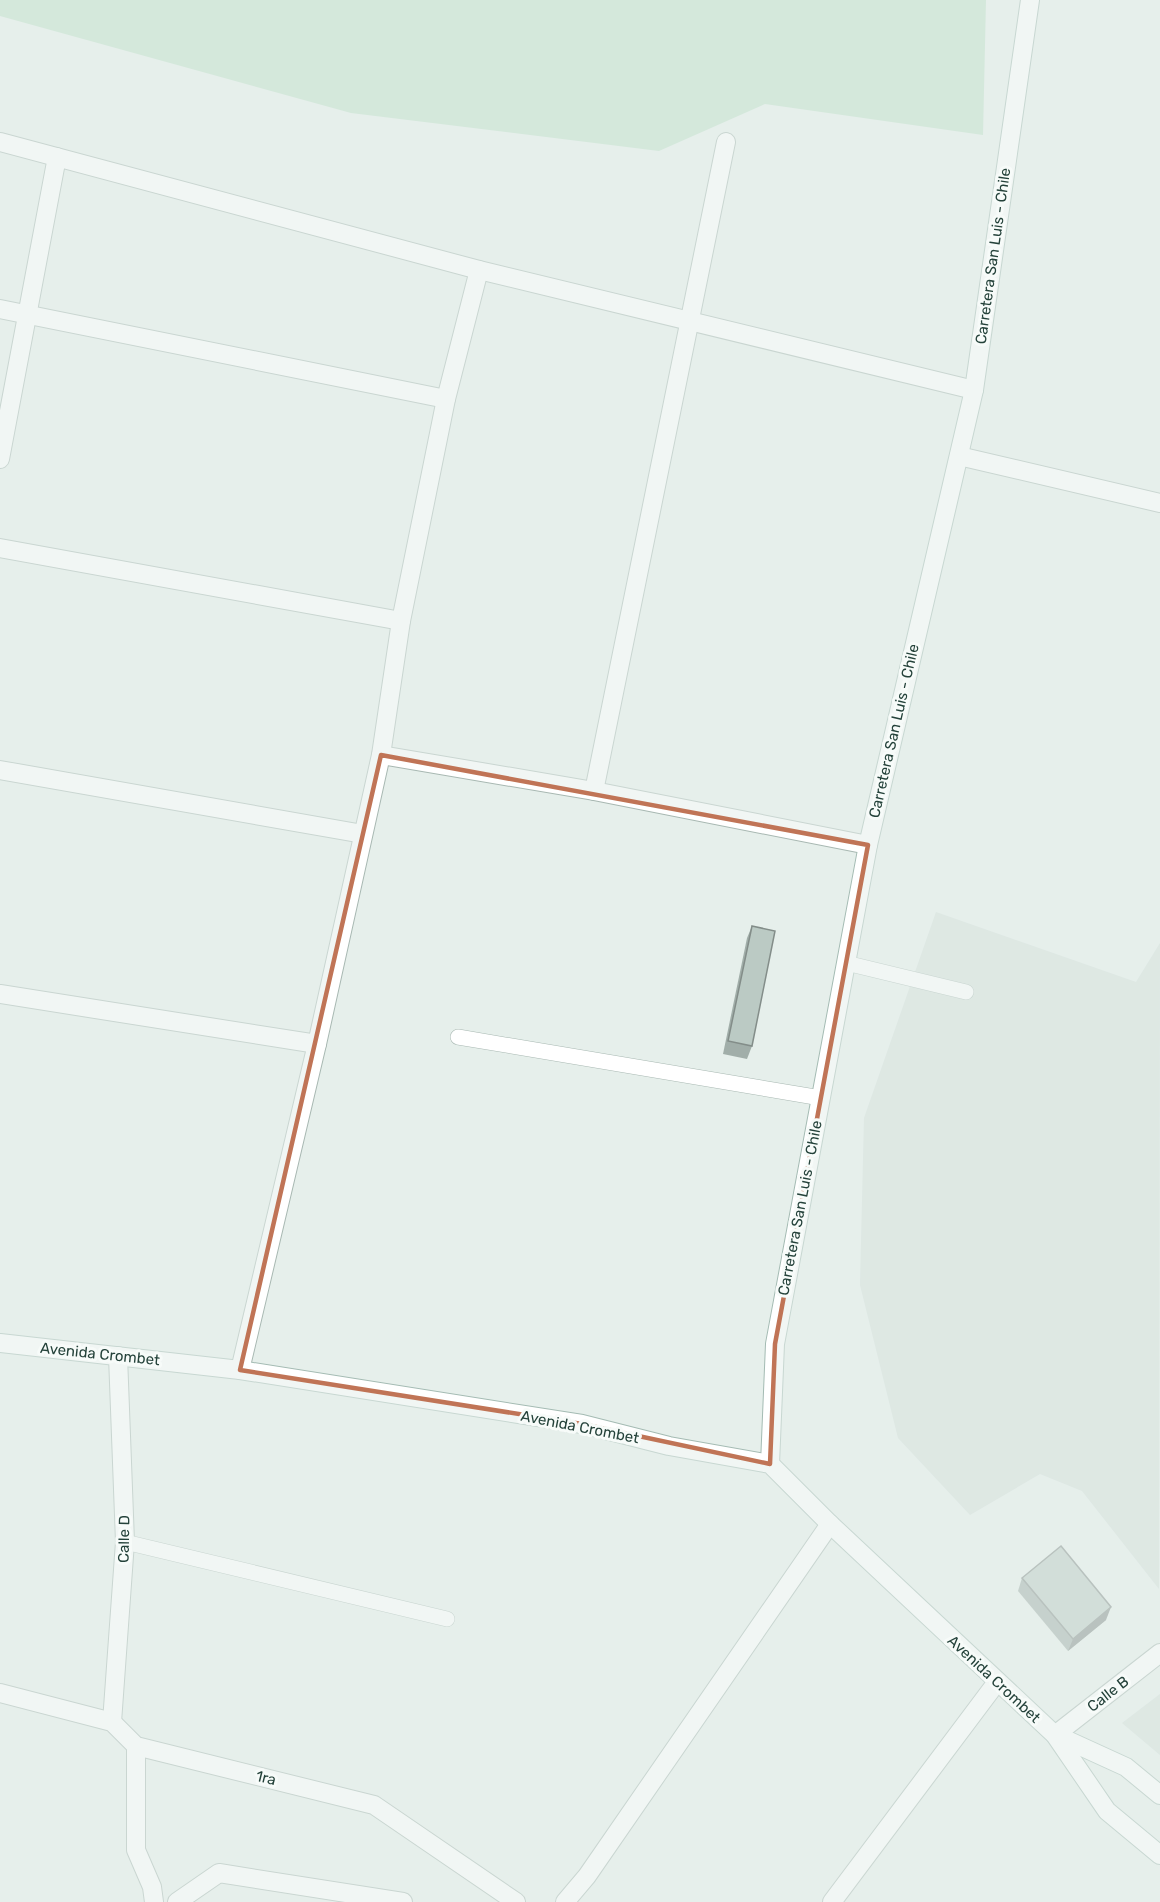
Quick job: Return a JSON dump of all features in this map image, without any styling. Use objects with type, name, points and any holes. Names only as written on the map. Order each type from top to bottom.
[{"type":"street","name":"Carretera San Luis - Chile","points":[[770,1464],[775,1344],[868,845],[974,390],[1030,0]]},
{"type":"street","points":[[0,142],[479,270],[974,390]]},
{"type":"street","points":[[594,791],[692,321],[726,142]]},
{"type":"street","points":[[0,459],[57,157]]},
{"type":"street","points":[[240,1370],[317,1044],[381,755],[401,621],[446,399],[479,270]]},
{"type":"street","points":[[0,309],[446,399]]},
{"type":"street","points":[[959,456],[1160,503]]},
{"type":"street","points":[[0,548],[401,621]]},
{"type":"street","points":[[381,755],[594,791],[868,845]]},
{"type":"street","points":[[0,770],[363,834]]},
{"type":"street","points":[[0,994],[317,1044]]},
{"type":"street","name":"Avenida Crombet","points":[[0,1343],[240,1370],[582,1424],[669,1446],[770,1464],[830,1524],[1055,1735],[1107,1811],[1160,1855]]},
{"type":"street","name":"Calle D","points":[[112,1722],[126,1542],[118,1356]]},
{"type":"street","points":[[565,1902],[587,1876],[830,1524]]},
{"type":"street","name":"Calle B","points":[[1055,1735],[1160,1653]]},
{"type":"street","points":[[832,1902],[997,1682]]},
{"type":"street","points":[[0,1693],[112,1722],[136,1746],[136,1850],[152,1887],[154,1902]]},
{"type":"street","name":"Avenida Crombet","points":[[1055,1735],[1126,1767],[1160,1795]]},
{"type":"street","name":"1ra","points":[[136,1746],[374,1805],[516,1902]]},
{"type":"street","points":[[177,1902],[219,1873],[403,1902]]},
{"type":"lane","points":[[846,963],[966,992]]},
{"type":"lane","points":[[458,1037],[821,1098]]},
{"type":"lane","points":[[126,1542],[447,1619]]},
{"type":"highlighted area","points":[[381,755],[868,845],[775,1344],[770,1464],[582,1424],[240,1370]]},
{"type":"shaded area","points":[[936,912],[1136,982],[1160,943],[1159,1589],[1082,1491],[1040,1474],[970,1515],[898,1438],[860,1285],[864,1118]]},
{"type":"shaded area","points":[[1160,1694],[1160,1755],[1122,1723]]},
{"type":"green space","points":[[0,0],[986,0],[983,135],[765,104],[659,151],[351,113],[0,16]]},
{"type":"building","points":[[752,926],[775,931],[752,1046],[728,1041]]},
{"type":"building","points":[[1061,1546],[1111,1607],[1073,1639],[1022,1578]]}]
